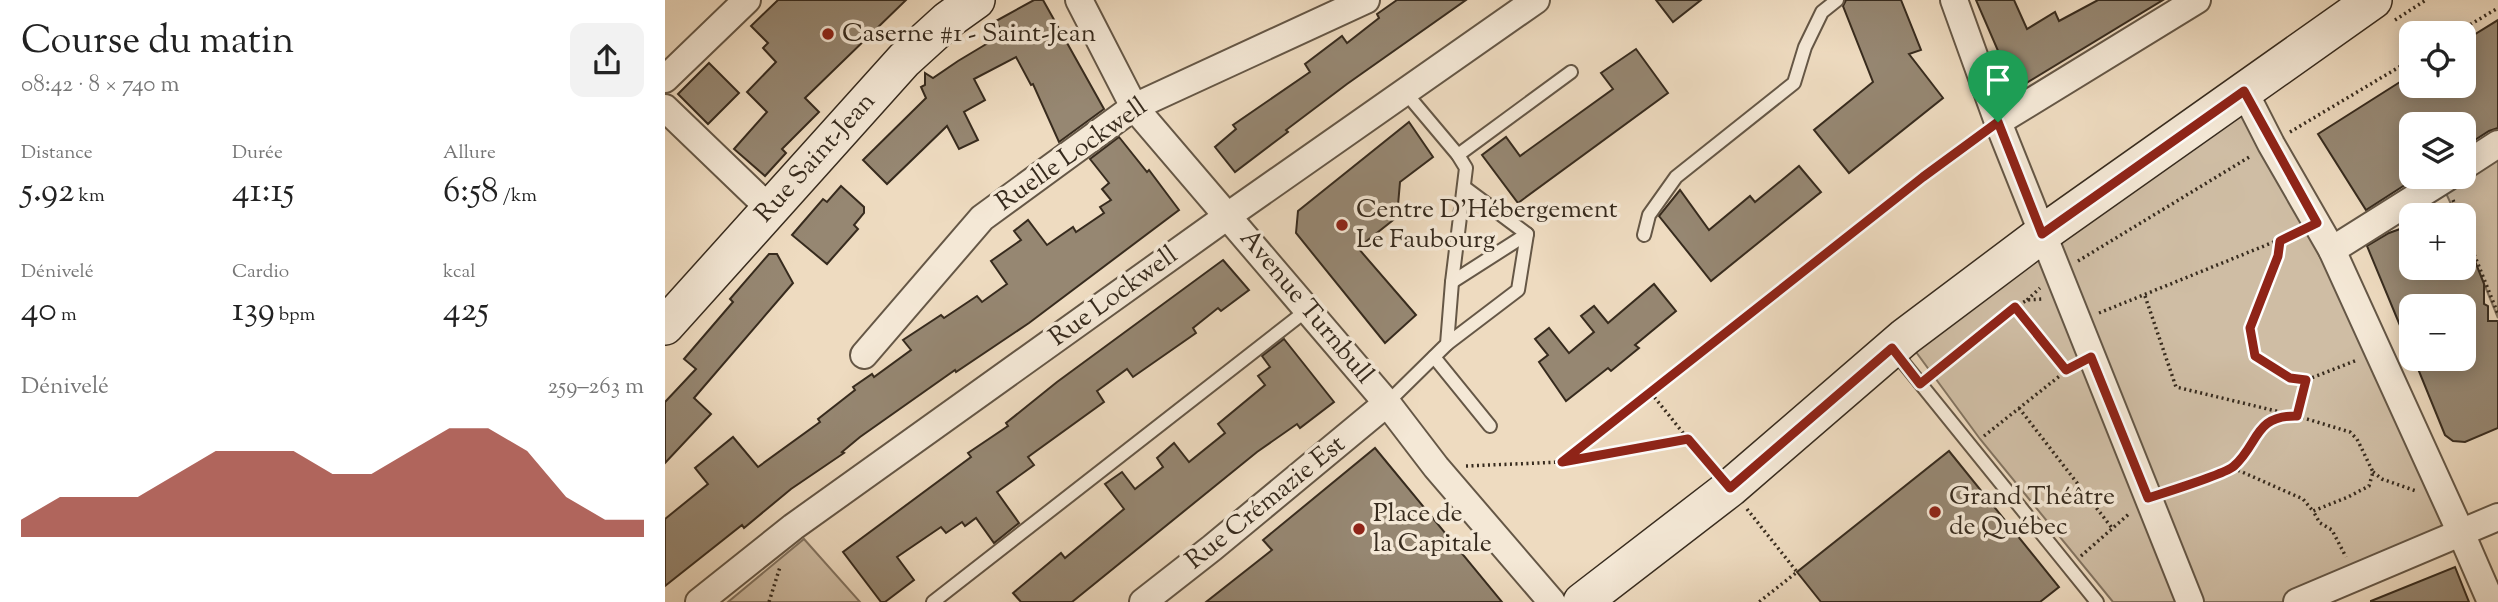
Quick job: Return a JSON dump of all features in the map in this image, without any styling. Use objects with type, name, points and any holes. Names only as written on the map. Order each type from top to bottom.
[{"type":"main road","name":"Rue Saint-Jean","points":[[665,326],[904,60],[948,20],[976,0]]},
{"type":"main road","points":[[1582,602],[1730,488],[1892,348],[2042,234],[2373,0]]},
{"type":"street","points":[[665,79],[747,0]]},
{"type":"street","name":"Avenue Turnbull","points":[[1079,0],[1134,107],[1229,215],[1387,403],[1436,467],[1552,602]]},
{"type":"street","name":"Ruelle Lockwell","points":[[864,355],[982,218],[1134,107],[1366,0]]},
{"type":"street","name":"Rue Lockwell","points":[[699,602],[793,527],[1229,215],[1536,0]]},
{"type":"street","points":[[1954,0],[1998,122],[2190,602]]},
{"type":"street","points":[[1998,122],[2197,0]]},
{"type":"street","points":[[2244,91],[2332,250],[2490,602]]},
{"type":"street","points":[[665,108],[771,210]]},
{"type":"street","points":[[2476,158],[2498,144]]},
{"type":"street","points":[[2332,250],[2429,189]]},
{"type":"street","name":"Rue Crémazie Est","points":[[1143,602],[1387,403]]},
{"type":"street","points":[[2297,602],[2498,517]]},
{"type":"lane","points":[[1644,235],[1649,215],[1676,177],[1794,83],[1805,47],[1822,12],[1837,0]]},
{"type":"lane","points":[[1458,155],[1571,72]]},
{"type":"lane","points":[[1405,92],[1466,168],[1447,344]]},
{"type":"lane","points":[[1464,187],[1527,234]]},
{"type":"lane","points":[[1452,282],[1527,234]]},
{"type":"lane","points":[[1387,403],[1447,344],[1518,290],[1527,234]]},
{"type":"lane","points":[[933,602],[1307,310]]},
{"type":"lane","points":[[1892,348],[2097,602]]},
{"type":"lane","points":[[1434,357],[1490,426]]},
{"type":"path","points":[[2476,21],[2498,8]]},
{"type":"path","points":[[2058,273],[2399,67]]},
{"type":"path","points":[[1562,462],[1923,177],[1998,122]]},
{"type":"path","points":[[2078,321],[2280,241],[2317,223]]},
{"type":"path","points":[[2280,241],[2278,256],[2250,328],[2255,356],[2290,378],[2306,380],[2379,352]]},
{"type":"path","points":[[2476,259],[2498,314]]},
{"type":"path","points":[[2145,296],[2176,387],[2297,416],[2350,432],[2357,439],[2373,472],[2369,486],[2313,511]]},
{"type":"path","points":[[1920,384],[2015,307],[2027,300],[2043,299],[2050,307]]},
{"type":"path","points":[[2015,307],[2066,370]]},
{"type":"path","points":[[1980,439],[2066,370],[2091,357]]},
{"type":"path","points":[[2297,416],[2306,380]]},
{"type":"path","points":[[1651,393],[1797,572],[1759,602]]},
{"type":"path","points":[[2019,408],[2113,528]]},
{"type":"path","points":[[2077,559],[2148,498],[2233,468],[2260,429],[2279,416],[2297,416]]},
{"type":"path","points":[[1436,467],[1562,462],[1688,439]]},
{"type":"path","points":[[2233,468],[2303,499],[2320,523],[2332,530],[2356,577]]},
{"type":"shaded area","points":[[2244,91],[2461,533],[2297,602],[2113,602],[1980,439],[1905,337]]},
{"type":"shaded area","points":[[2498,144],[2498,318],[2476,264],[2476,203],[2450,203],[2445,191],[2476,189],[2476,164]]},
{"type":"shaded area","points":[[804,539],[860,602],[728,602]]},
{"type":"building","points":[[778,0],[906,0],[805,98],[819,112],[782,149],[786,153],[765,176],[734,149],[767,112],[747,92],[776,62],[763,48],[768,43],[751,26]]},
{"type":"building","points":[[1034,0],[1043,0],[1104,109],[1059,142],[1033,84],[1031,85],[1016,57],[974,79],[985,100],[964,112],[978,140],[959,149],[947,126],[887,184],[863,160],[926,98],[921,87],[925,85],[925,73],[933,78],[1003,34],[996,21]]},
{"type":"building","points":[[1397,0],[1466,0],[1347,84],[1235,172],[1215,147],[1236,129],[1233,125],[1310,72],[1305,64],[1342,36],[1347,43],[1379,18],[1377,14]]},
{"type":"building","points":[[1656,0],[1701,0],[1673,22]]},
{"type":"building","points":[[1846,0],[1901,0],[1921,50],[1909,54],[1943,98],[1849,173],[1814,130],[1873,82],[1843,6]]},
{"type":"building","points":[[1976,0],[2014,0],[2027,29],[2055,12],[2059,21],[2098,0],[2163,0],[2015,90]]},
{"type":"building","points":[[2498,20],[2498,128],[2476,139],[2476,112],[2399,112],[2399,189],[2366,210],[2318,134],[2399,83],[2399,98],[2476,98],[2476,34]]},
{"type":"building","points":[[1636,49],[1668,93],[1518,203],[1482,155],[1506,137],[1520,156],[1613,89],[1601,73]]},
{"type":"building","points":[[709,63],[739,93],[708,124],[678,94]]},
{"type":"building","name":"Centre D'Hébergement Le Faubourg","points":[[1409,122],[1433,157],[1400,182],[1397,217],[1358,248],[1416,315],[1385,343],[1296,233],[1298,211]]},
{"type":"building","points":[[1119,137],[1147,172],[1149,170],[1179,210],[1029,323],[956,372],[955,370],[860,437],[842,452],[844,453],[791,489],[744,528],[742,525],[665,586],[665,519],[708,484],[695,468],[733,437],[758,467],[820,422],[818,419],[855,390],[853,387],[872,374],[874,377],[911,350],[903,340],[977,296],[982,302],[1007,284],[991,261],[1021,240],[1014,231],[1028,220],[1047,245],[1073,227],[1076,232],[1104,213],[1100,207],[1111,200],[1102,189],[1109,183],[1090,159]]},
{"type":"building","points":[[1799,166],[1821,192],[1711,281],[1659,216],[1680,190],[1709,230],[1750,196],[1755,202]]},
{"type":"building","points":[[841,186],[864,207],[864,213],[854,225],[858,229],[827,264],[792,235],[823,199],[827,202]]},
{"type":"building","points":[[2399,229],[2399,280],[2476,280],[2476,264],[2484,284],[2484,304],[2488,306],[2488,321],[2498,321],[2498,428],[2465,442],[2453,441],[2445,435],[2419,371],[2476,371],[2476,294],[2399,294],[2399,323],[2367,246]]},
{"type":"building","points":[[769,254],[777,254],[793,283],[694,398],[711,414],[665,463],[665,402],[696,369],[684,359],[733,302],[730,299]]},
{"type":"building","points":[[1223,260],[1249,290],[1221,311],[1218,308],[1193,328],[1196,333],[1133,377],[1127,369],[1097,391],[1104,402],[1028,457],[1034,465],[997,492],[1019,523],[994,543],[976,518],[965,526],[962,522],[946,533],[941,527],[897,557],[914,580],[885,602],[881,602],[843,552],[971,457],[968,453],[1008,426],[1006,423],[1057,382]]},
{"type":"building","points":[[1654,284],[1676,311],[1635,345],[1639,348],[1611,371],[1608,368],[1566,401],[1539,362],[1548,355],[1535,339],[1549,328],[1569,353],[1594,332],[1581,316],[1594,306],[1608,323]]},
{"type":"building","points":[[1284,339],[1334,402],[1300,428],[1297,424],[1257,452],[1072,602],[1021,602],[1013,593],[1061,553],[1065,558],[1124,509],[1105,484],[1122,472],[1135,489],[1163,467],[1157,458],[1174,443],[1189,462],[1225,433],[1218,424],[1265,385],[1258,376],[1270,367],[1262,356]]},
{"type":"building","name":"Place de la Capitale","points":[[1375,448],[1502,602],[1206,602],[1272,550],[1263,540]]},
{"type":"building","name":"Grand Théâtre de Québec","points":[[1949,451],[2059,587],[2040,602],[1821,602],[1797,572]]},
{"type":"building","points":[[2455,567],[2469,602],[2371,602],[2371,601]]},
{"type":"place","name":"Caserne #1 - Saint-Jean","points":[[828,34]]},
{"type":"place","name":"Centre D'Hébergement Le Faubourg","points":[[1342,225]]},
{"type":"place","name":"Grand Théâtre de Québec","points":[[1935,512]]},
{"type":"place","name":"Place de la Capitale","points":[[1359,529]]},
{"type":"route","points":[[2244,91],[2317,223],[2280,241],[2278,256],[2250,328],[2255,356],[2290,378],[2306,380],[2297,416],[2279,416],[2260,429],[2233,468],[2148,498],[2091,357],[2066,370],[2015,307],[1920,384],[1892,348],[1730,488],[1688,439],[1562,462],[1807,267],[1998,122],[2042,234],[2244,91]]}]
